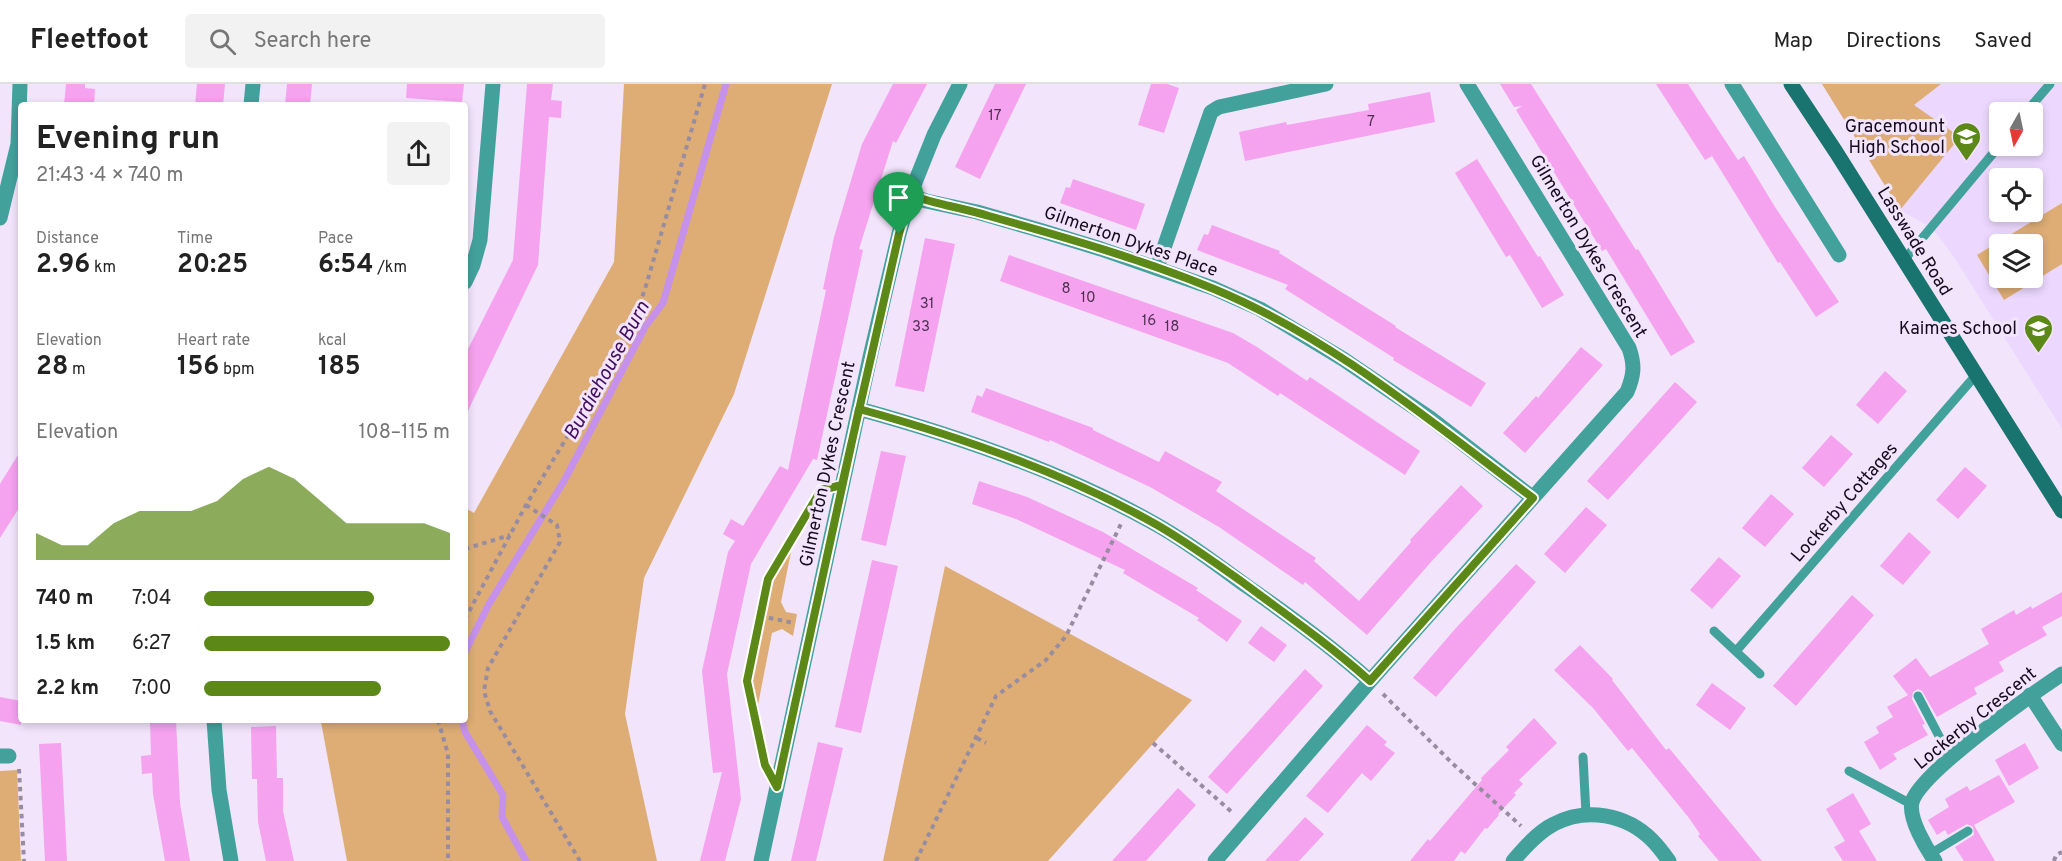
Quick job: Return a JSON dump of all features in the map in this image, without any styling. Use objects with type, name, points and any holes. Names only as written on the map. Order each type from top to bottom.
[{"type":"street","points":[[19,102],[20,84]]},
{"type":"street","points":[[251,102],[253,84]]},
{"type":"street","points":[[468,276],[480,240],[493,84]]},
{"type":"street","name":"Gilmerton Dykes Crescent","points":[[761,861],[899,234],[910,195],[934,135],[960,84]]},
{"type":"street","points":[[1157,268],[1211,112],[1326,84]]},
{"type":"street","name":"Gilmerton Dykes Crescent","points":[[1215,861],[1370,681],[1627,392],[1634,376],[1634,361],[1629,348],[1467,84]]},
{"type":"street","points":[[1732,84],[1839,255]]},
{"type":"street","name":"Lasswade Road","points":[[1791,84],[2062,511]]},
{"type":"street","points":[[0,218],[18,144]]},
{"type":"street","name":"Gilmerton Dykes Place","points":[[910,195],[1039,230],[1157,268],[1213,288],[1260,309],[1342,359],[1430,418],[1533,498]]},
{"type":"street","points":[[859,409],[984,447],[1054,475],[1128,510],[1194,548],[1273,604],[1370,681]]},
{"type":"street","name":"Lockerby Crescent","points":[[1911,804],[1918,789],[1951,759],[2030,695],[2062,674]]},
{"type":"street","points":[[2030,695],[2062,744]]},
{"type":"street","points":[[214,723],[219,790],[231,861]]},
{"type":"street","points":[[1911,804],[1917,828],[1933,857]]},
{"type":"street","points":[[1512,861],[1552,825],[1586,814],[1621,819],[1639,828],[1669,861]]},
{"type":"lane","points":[[2035,102],[2050,84]]},
{"type":"lane","points":[[1904,260],[1991,156]]},
{"type":"lane","name":"Lockerby Cottages","points":[[1737,651],[1976,375]]},
{"type":"lane","points":[[1714,632],[1760,674]]},
{"type":"lane","points":[[1918,696],[1951,759]]},
{"type":"lane","points":[[1583,757],[1586,814]]},
{"type":"lane","points":[[1849,771],[1911,804]]},
{"type":"lane","points":[[1933,857],[1968,831]]},
{"type":"path","points":[[468,613],[526,505],[628,336],[645,290],[705,84]]},
{"type":"path","points":[[777,787],[765,765],[747,681],[759,616],[768,579],[821,490],[842,485]]},
{"type":"path","points":[[526,505],[557,525],[560,542],[488,668],[484,690],[490,711],[580,861]]},
{"type":"path","points":[[916,861],[996,696],[1046,660],[1066,636],[1128,510]]},
{"type":"path","points":[[468,548],[510,535]]},
{"type":"path","points":[[759,616],[813,627]]},
{"type":"path","points":[[1370,681],[1452,763],[1535,839]]},
{"type":"path","points":[[439,723],[448,754],[448,861]]},
{"type":"path","points":[[977,738],[986,743]]},
{"type":"path","points":[[1153,743],[1247,825]]},
{"type":"path","points":[[4,756],[20,770],[24,861]]},
{"type":"path","points":[[2054,861],[2056,855],[2062,852]]},
{"type":"shaded area","points":[[624,84],[832,84],[734,394],[644,578],[625,714],[657,861],[347,861],[321,723],[468,723],[468,510],[474,513],[614,262]]},
{"type":"shaded area","name":"Gracemount High School","points":[[1822,84],[2062,84],[2062,429],[1954,257],[1932,228],[1900,210]]},
{"type":"shaded area","points":[[1822,84],[1941,84],[1914,105],[1960,137],[1900,210]]},
{"type":"shaded area","points":[[2062,203],[2062,264],[2043,276],[2043,234],[2011,234],[2031,222],[2043,222],[2043,215]]},
{"type":"shaded area","points":[[1989,248],[1989,275],[1977,255]]},
{"type":"shaded area","points":[[1997,288],[2023,288],[2004,300]]},
{"type":"shaded area","points":[[792,547],[781,602],[786,612],[797,614],[793,636],[782,629],[772,633],[757,710],[751,678],[772,581]]},
{"type":"shaded area","points":[[945,566],[1192,700],[1048,861],[883,861]]},
{"type":"shaded area","points":[[17,770],[21,861],[0,861],[0,771]]},
{"type":"building","points":[[66,84],[85,84],[85,88],[95,89],[94,102],[64,102]]},
{"type":"building","points":[[197,84],[225,84],[223,102],[195,102]]},
{"type":"building","points":[[287,84],[312,84],[310,102],[285,102]]},
{"type":"building","points":[[407,84],[464,84],[462,102],[406,98]]},
{"type":"building","points":[[527,84],[553,84],[551,100],[562,101],[561,118],[549,117],[538,265],[468,411],[468,349],[513,260]]},
{"type":"building","points":[[893,84],[927,84],[896,143],[893,141],[859,249],[863,250],[817,460],[813,459],[751,564],[727,674],[741,799],[725,861],[700,861],[722,772],[713,773],[702,671],[728,552],[735,541],[723,534],[731,519],[743,526],[780,466],[788,470],[826,290],[823,289],[834,237],[862,144]]},
{"type":"building","points":[[995,84],[1026,84],[980,179],[955,167]]},
{"type":"building","points":[[1151,84],[1167,84],[1179,88],[1164,133],[1138,125]]},
{"type":"building","points":[[1500,84],[1531,84],[1695,342],[1671,356],[1606,249],[1602,251],[1516,110],[1522,106],[1514,107]]},
{"type":"building","points":[[1656,84],[1688,84],[1738,160],[1744,156],[1775,207],[1839,302],[1816,317],[1780,262],[1778,263],[1712,156],[1705,160]]},
{"type":"building","points":[[1430,92],[1435,122],[1245,161],[1239,132],[1286,122],[1287,125],[1369,110],[1368,104]]},
{"type":"building","points":[[1477,159],[1564,295],[1542,308],[1510,255],[1506,257],[1455,173]]},
{"type":"building","points":[[1073,179],[1145,204],[1136,230],[1060,203],[1066,187],[1070,188]]},
{"type":"building","points":[[1212,225],[1280,251],[1279,253],[1486,383],[1471,407],[1393,360],[1394,358],[1285,289],[1288,285],[1197,250],[1204,234],[1208,235]]},
{"type":"building","points":[[925,238],[955,244],[924,392],[895,386]]},
{"type":"building","points":[[1009,255],[1233,333],[1307,381],[1310,377],[1420,451],[1405,475],[1280,393],[1278,396],[1228,363],[1000,281]]},
{"type":"building","points":[[1581,347],[1603,365],[1525,453],[1503,433],[1536,396],[1538,398]]},
{"type":"building","points":[[1885,371],[1907,391],[1878,424],[1856,405]]},
{"type":"building","points":[[1675,382],[1697,402],[1608,500],[1587,481]]},
{"type":"building","points":[[986,388],[1093,428],[1159,462],[1165,451],[1222,482],[1216,491],[1316,558],[1314,561],[1359,601],[1411,542],[1410,540],[1461,485],[1483,506],[1367,635],[1305,582],[1303,585],[1219,527],[1150,487],[1050,440],[1049,442],[971,412],[977,395],[982,397]]},
{"type":"building","points":[[1831,435],[1853,454],[1824,487],[1802,468]]},
{"type":"building","points":[[881,451],[906,456],[886,546],[861,540]]},
{"type":"building","points":[[18,455],[18,510],[0,538],[0,484]]},
{"type":"building","points":[[1965,467],[1987,486],[1958,519],[1936,500]]},
{"type":"building","points":[[979,481],[1027,497],[1103,532],[1198,588],[1196,590],[1242,621],[1227,642],[1197,620],[1199,618],[1123,573],[1125,570],[1016,519],[972,504]]},
{"type":"building","points":[[1771,494],[1794,514],[1765,547],[1742,528]]},
{"type":"building","points":[[1586,507],[1607,525],[1565,573],[1544,554]]},
{"type":"building","points":[[1909,532],[1931,552],[1903,585],[1880,566]]},
{"type":"building","points":[[1719,557],[1741,576],[1712,609],[1690,590]]},
{"type":"building","points":[[872,560],[898,566],[861,733],[835,727]]},
{"type":"building","points":[[1516,564],[1536,582],[1436,697],[1413,678]]},
{"type":"building","points":[[2062,592],[2062,616],[2042,627],[2047,635],[1999,662],[2004,671],[1974,688],[1977,694],[1937,717],[1922,691],[1918,689],[1913,692],[1912,699],[1928,735],[1893,754],[1897,759],[1880,770],[1864,742],[1879,733],[1876,727],[1893,717],[1887,707],[1908,695],[1893,676],[1916,658],[1930,677],[1989,644],[1981,629],[2014,610],[2016,615],[2031,606],[2032,609]]},
{"type":"building","points":[[1852,595],[1874,615],[1796,706],[1773,686]]},
{"type":"building","points":[[1261,626],[1287,645],[1274,662],[1248,643]]},
{"type":"building","points":[[1580,645],[1613,679],[1666,750],[1669,748],[1762,861],[1719,861],[1698,836],[1700,834],[1689,818],[1632,748],[1628,751],[1593,708],[1554,670]]},
{"type":"building","points":[[1305,669],[1323,686],[1227,794],[1208,777]]},
{"type":"building","points":[[1712,683],[1746,708],[1730,730],[1696,705]]},
{"type":"building","points":[[0,697],[18,700],[18,723],[21,725],[0,721]]},
{"type":"building","points":[[1534,718],[1557,743],[1519,780],[1523,784],[1514,793],[1516,795],[1487,829],[1485,828],[1465,854],[1461,851],[1454,861],[1410,861],[1428,839],[1430,841],[1482,780],[1481,778],[1509,750],[1506,747]]},
{"type":"building","points":[[150,723],[176,723],[180,803],[190,861],[165,861],[153,794],[152,773],[142,774],[141,756],[151,755]]},
{"type":"building","points":[[1367,725],[1387,742],[1384,745],[1395,753],[1371,781],[1362,773],[1328,813],[1306,796]]},
{"type":"building","points":[[276,726],[277,778],[283,778],[283,811],[294,861],[266,861],[258,822],[257,779],[252,779],[251,727]]},
{"type":"building","points":[[818,742],[843,748],[816,861],[791,861]]},
{"type":"building","points":[[61,743],[67,861],[45,861],[39,744]]},
{"type":"building","points":[[2025,743],[2039,768],[2009,786],[1995,760]]},
{"type":"building","points":[[1999,775],[2015,802],[1974,825],[1995,861],[1964,861],[1955,847],[1974,835],[1973,827],[1967,824],[1948,835],[1945,830],[1937,835],[1928,820],[1949,807],[1945,799],[1967,786],[1970,791]]},
{"type":"building","points":[[1178,788],[1196,805],[1146,861],[1112,861]]},
{"type":"building","points":[[1853,793],[1871,824],[1859,831],[1877,861],[1843,861],[1834,847],[1845,841],[1826,809]]},
{"type":"building","points":[[1305,817],[1324,834],[1299,861],[1265,861]]},
{"type":"waterway","name":"Burdiehouse Burn","points":[[468,646],[489,604],[564,481],[645,327],[663,303],[726,84]]},
{"type":"waterway","name":"Burdiehouse Burn","points":[[463,723],[465,732],[503,795],[502,817],[526,861]]},
{"type":"place","name":"Gracemount High School","points":[[1966,162]]},
{"type":"place","name":"Kaimes School","points":[[2038,354]]},
{"type":"route","points":[[910,195],[926,201],[977,212],[1101,249],[1213,288],[1260,309],[1342,359],[1430,418],[1533,498],[1370,681],[1273,604],[1194,548],[1150,521],[1054,475],[984,447],[859,409],[777,787],[765,765],[747,681],[759,616],[768,579],[821,490],[842,485],[870,357],[899,234],[910,195]]}]
